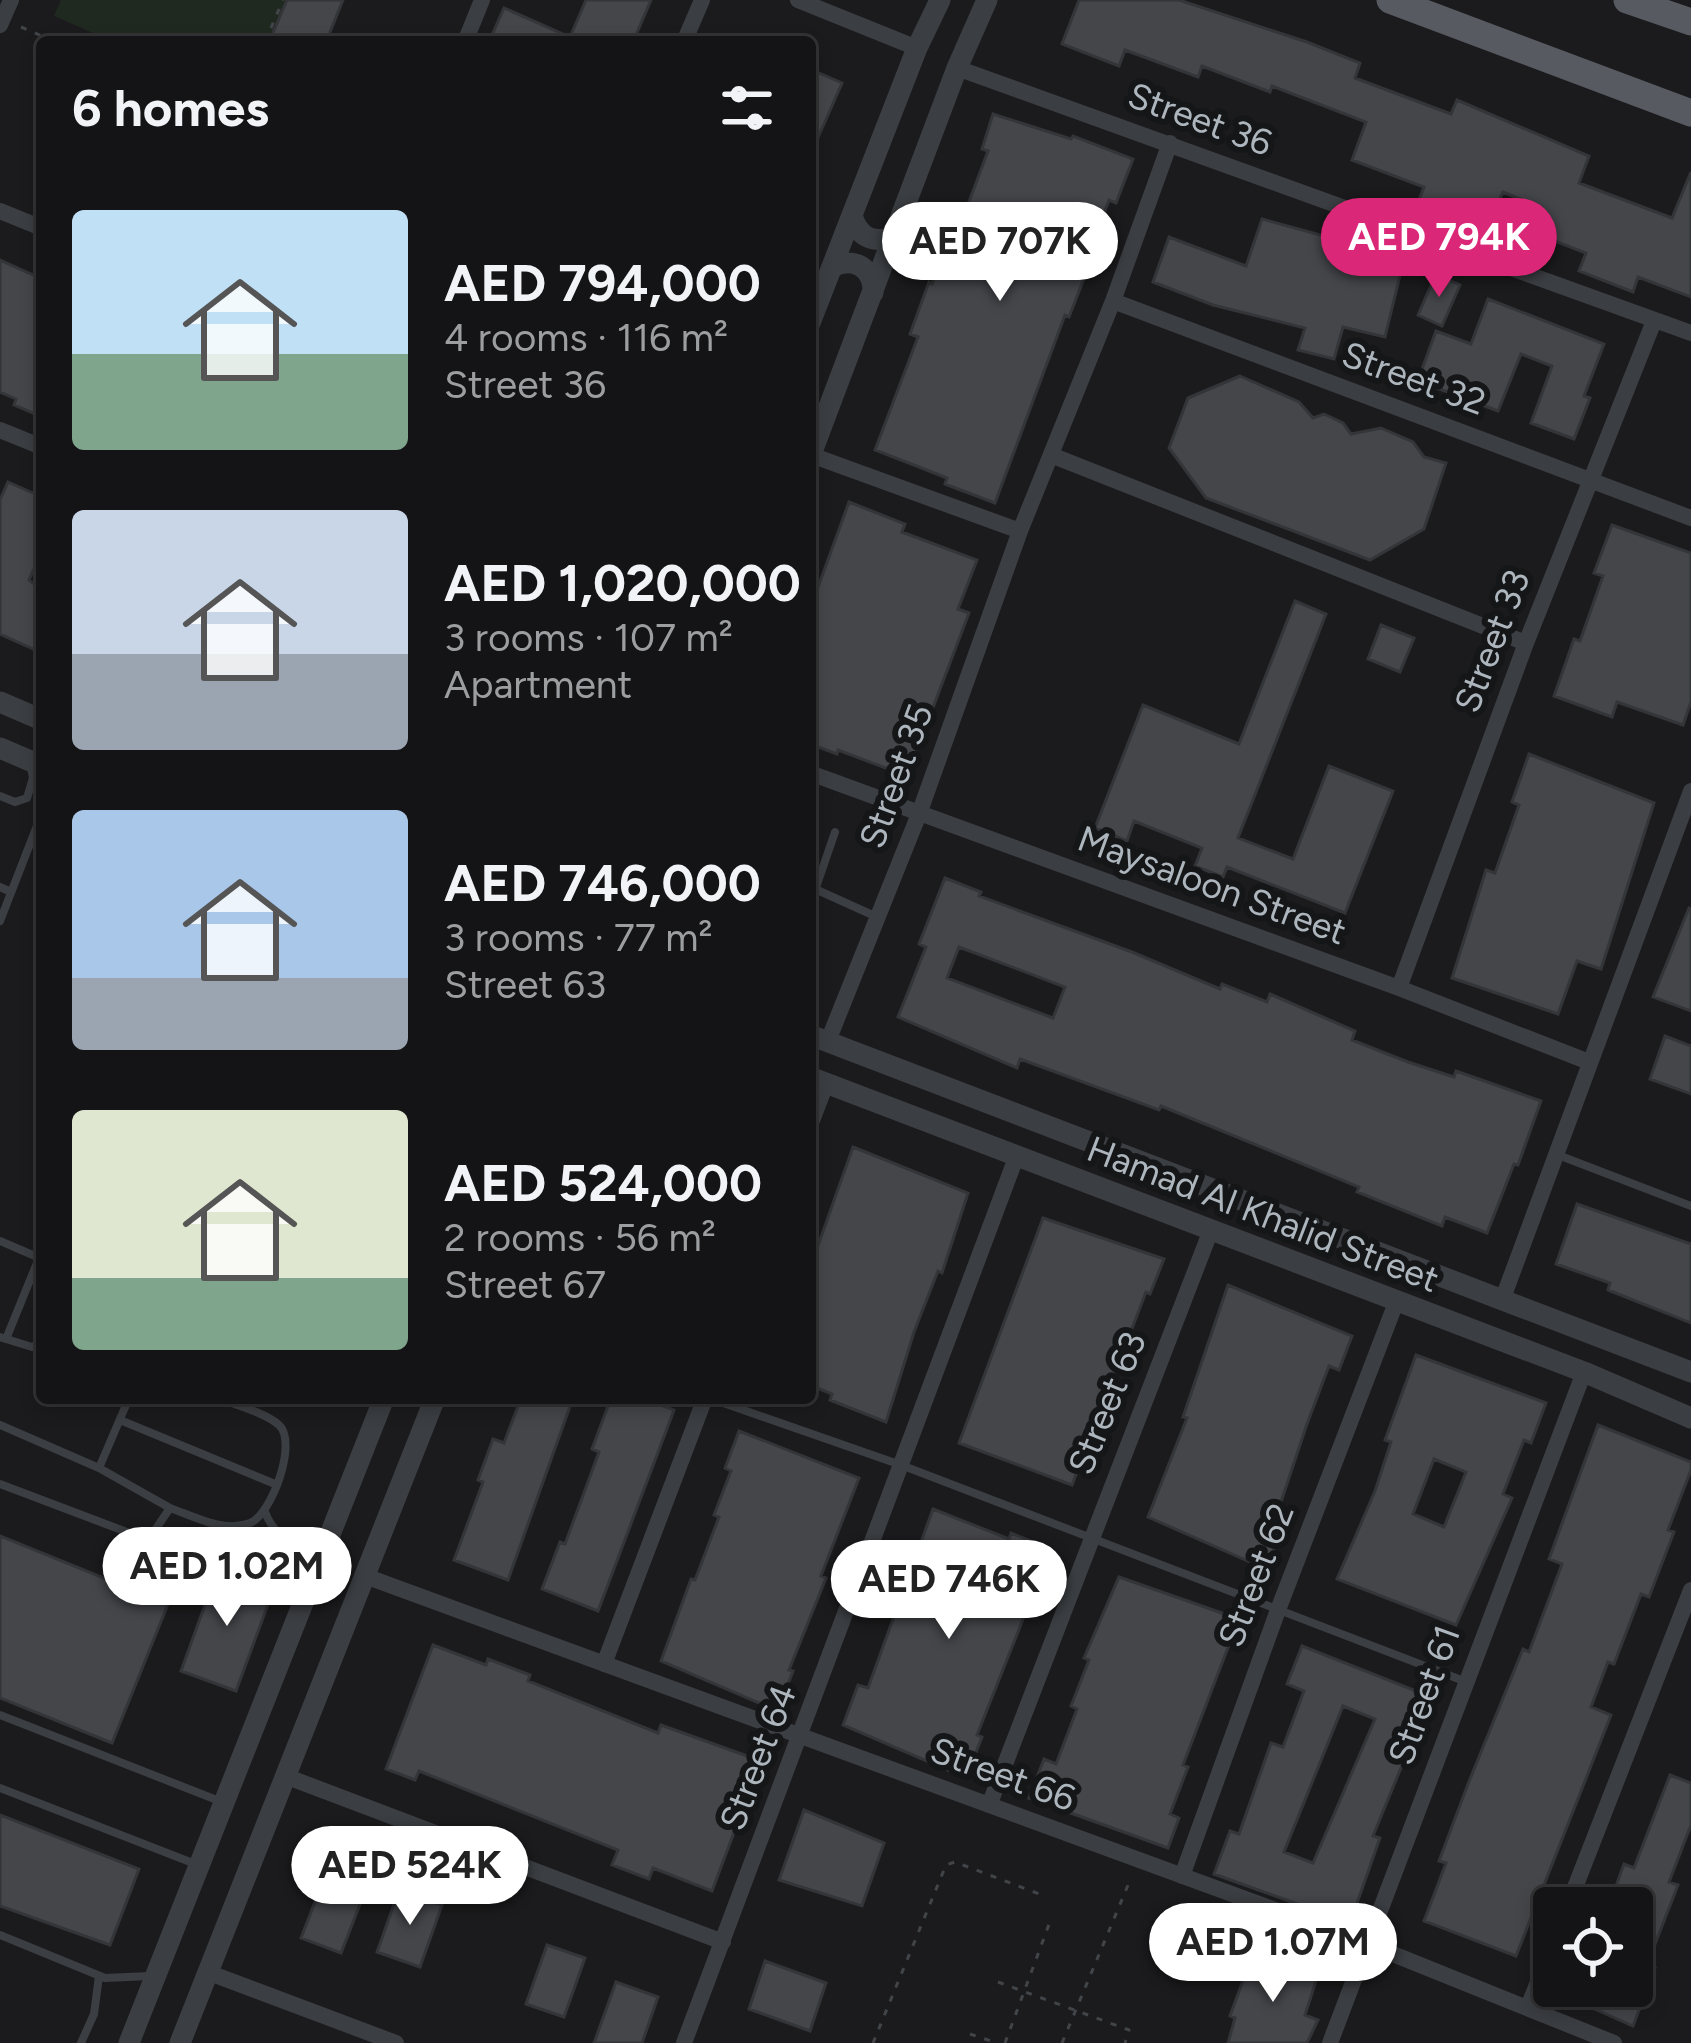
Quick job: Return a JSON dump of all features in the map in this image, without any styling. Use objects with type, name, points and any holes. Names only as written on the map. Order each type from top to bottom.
[{"type":"main road","points":[[1390,0],[1691,113]]},
{"type":"main road","points":[[1627,0],[1691,22]]},
{"type":"street","points":[[1,23],[11,0]]},
{"type":"street","points":[[467,36],[482,0]]},
{"type":"street","points":[[687,36],[702,0]]},
{"type":"street","points":[[798,0],[917,48]]},
{"type":"street","points":[[816,308],[940,0]]},
{"type":"street","points":[[816,440],[987,0]]},
{"type":"street","name":"Street 36","points":[[957,68],[1691,333]]},
{"type":"street","name":"Street 35","points":[[819,1038],[878,917],[919,814],[1020,531],[1113,301],[1170,143]]},
{"type":"street","points":[[0,211],[36,226]]},
{"type":"street","points":[[852,215],[854,225],[868,238],[878,241],[897,234]]},
{"type":"street","points":[[832,267],[852,262],[861,266],[869,273],[873,293]]},
{"type":"street","name":"Street 32","points":[[1113,301],[1691,518]]},
{"type":"street","name":"Street 33","points":[[1399,988],[1526,643],[1654,320]]},
{"type":"street","points":[[0,430],[36,445]]},
{"type":"street","points":[[1051,455],[1526,643]]},
{"type":"street","points":[[816,458],[1020,531]]},
{"type":"street","points":[[0,702],[36,717]]},
{"type":"street","points":[[0,748],[35,763]]},
{"type":"street","name":"Maysaloon Street","points":[[816,775],[1589,1062]]},
{"type":"street","points":[[1503,1298],[1691,791]]},
{"type":"street","name":"Hamad Al Khalid Street","points":[[819,1038],[1691,1372]]},
{"type":"street","name":"Hamad Al Khalid Street","points":[[818,1080],[1584,1372],[1691,1418]]},
{"type":"street","name":"Street 64","points":[[684,2043],[1017,1156]]},
{"type":"street","points":[[1256,1248],[1273,1240],[1278,1231],[1276,1213]]},
{"type":"street","name":"Street 63","points":[[990,1803],[1211,1230]]},
{"type":"street","points":[[1312,1270],[1306,1251],[1316,1234],[1325,1230]]},
{"type":"street","name":"Street 62","points":[[1183,1876],[1397,1300]]},
{"type":"street","name":"Street 61","points":[[1330,2043],[1584,1372]]},
{"type":"street","points":[[129,2043],[378,1404]]},
{"type":"street","points":[[180,2043],[433,1404]]},
{"type":"street","points":[[604,1664],[705,1404]]},
{"type":"street","name":"Street 66","points":[[365,1576],[1368,1944],[1614,2043]]},
{"type":"street","points":[[1575,1887],[1691,1590]]},
{"type":"street","points":[[285,1776],[723,1942]]},
{"type":"street","points":[[207,1972],[396,2043]]},
{"type":"street","points":[[1528,2007],[1533,1994]]},
{"type":"lane","points":[[0,796],[15,802],[27,798],[35,763]]},
{"type":"lane","points":[[0,921],[36,827]]},
{"type":"lane","points":[[816,887],[836,832]]},
{"type":"lane","points":[[0,887],[11,892]]},
{"type":"lane","points":[[816,890],[878,917]]},
{"type":"lane","points":[[1557,1154],[1691,1207]]},
{"type":"lane","points":[[0,1241],[36,1256]]},
{"type":"lane","points":[[36,1267],[3,1338],[36,1345]]},
{"type":"lane","points":[[6,1306],[17,1311]]},
{"type":"lane","points":[[99,1468],[127,1404]]},
{"type":"lane","points":[[0,1425],[99,1468],[170,1508],[230,1527],[249,1523],[265,1512],[288,1446],[283,1429],[231,1404]]},
{"type":"lane","points":[[724,1404],[902,1465],[1464,1681]]},
{"type":"lane","points":[[120,1420],[275,1484]]},
{"type":"lane","points":[[0,1484],[140,1537],[153,1533],[170,1508]]},
{"type":"lane","points":[[265,1512],[286,1538],[308,1541],[331,1532]]},
{"type":"lane","points":[[230,1527],[288,1561],[308,1590]]},
{"type":"lane","points":[[0,1715],[224,1803]]},
{"type":"lane","points":[[0,1788],[200,1865]]},
{"type":"lane","points":[[0,1935],[99,1976],[123,1980],[157,1973]]},
{"type":"lane","points":[[81,2043],[94,2014],[99,1976]]},
{"type":"path","points":[[268,36],[283,0]]},
{"type":"path","points":[[1,23],[39,36]]},
{"type":"path","points":[[1059,2043],[1139,1859]]},
{"type":"path","points":[[873,2043],[946,1865],[955,1862],[1042,1895]]},
{"type":"path","points":[[1005,2043],[1051,1919]]},
{"type":"path","points":[[998,1982],[1130,2030],[1125,2043]]},
{"type":"path","points":[[970,2034],[997,2043]]},
{"type":"shaded area","points":[[61,0],[291,0],[276,36],[100,36],[54,16]]},
{"type":"building","points":[[287,0],[343,0],[328,36],[272,36]]},
{"type":"building","points":[[586,0],[651,0],[636,36],[570,36]]},
{"type":"building","points":[[1079,0],[1179,0],[1307,42],[1360,63],[1355,78],[1451,114],[1457,100],[1589,156],[1579,183],[1672,218],[1691,172],[1691,297],[1638,277],[1633,292],[1579,271],[1586,253],[1516,226],[1525,201],[1503,192],[1483,224],[1419,200],[1424,187],[1352,160],[1366,122],[1272,86],[1270,92],[1202,66],[1198,77],[1125,50],[1119,66],[1062,44]]},
{"type":"building","points":[[504,8],[568,36],[492,36]]},
{"type":"building","points":[[816,72],[842,83],[816,142]]},
{"type":"building","points":[[993,114],[1133,159],[1116,203],[1109,200],[1083,270],[1087,271],[1069,317],[1065,315],[995,503],[875,450],[918,337],[910,334],[929,282],[932,284],[952,229],[958,231],[988,151],[982,149]]},
{"type":"building","points":[[1262,219],[1328,237],[1326,244],[1404,259],[1385,337],[1343,327],[1334,359],[1298,350],[1305,328],[1213,305],[1153,282],[1169,237],[1246,266]]},
{"type":"building","points":[[0,260],[36,276],[36,414],[14,405],[16,399],[0,392]]},
{"type":"building","points":[[1436,274],[1460,285],[1442,326],[1418,315]]},
{"type":"building","points":[[1488,299],[1604,344],[1574,439],[1531,423],[1552,366],[1521,354],[1498,411],[1437,388],[1433,398],[1414,391],[1436,331],[1471,344]]},
{"type":"building","points":[[1240,376],[1299,402],[1313,418],[1324,414],[1343,423],[1351,434],[1381,428],[1413,442],[1424,457],[1446,463],[1424,529],[1370,560],[1206,498],[1169,448],[1188,398]]},
{"type":"building","points":[[8,482],[36,494],[36,564],[29,580],[36,585],[36,650],[0,634],[0,500]]},
{"type":"building","points":[[849,502],[905,524],[902,532],[977,560],[958,609],[969,613],[907,776],[816,746],[816,593]]},
{"type":"building","points":[[1612,525],[1691,553],[1691,702],[1683,725],[1617,702],[1612,717],[1554,696],[1603,576],[1594,573]]},
{"type":"building","points":[[1295,601],[1326,614],[1238,838],[1293,859],[1329,766],[1393,791],[1345,913],[1227,867],[1223,877],[1195,866],[1202,848],[1134,821],[1127,841],[1095,828],[1143,705],[1239,744]]},
{"type":"building","points":[[1381,625],[1414,638],[1400,672],[1368,659]]},
{"type":"building","points":[[1529,754],[1654,803],[1601,969],[1577,961],[1558,1014],[1452,978],[1486,870],[1495,873],[1519,805],[1512,802]]},
{"type":"building","points":[[945,878],[981,892],[979,896],[1220,989],[1222,984],[1267,1002],[1270,994],[1355,1031],[1352,1040],[1408,1062],[1454,1077],[1456,1071],[1541,1101],[1487,1233],[1445,1217],[1442,1226],[1161,1106],[1159,1110],[1020,1059],[1017,1068],[898,1017],[926,947],[919,944]],"holes":[[[959,947],[1065,987],[1053,1018],[947,978]]]},
{"type":"building","points":[[1691,909],[1691,1011],[1653,997]]},
{"type":"building","points":[[1665,1036],[1691,1046],[1691,1094],[1650,1079]]},
{"type":"building","points":[[853,1147],[968,1193],[942,1273],[938,1271],[914,1332],[886,1422],[830,1400],[832,1394],[816,1387],[816,1251]]},
{"type":"building","points":[[1577,1204],[1691,1244],[1691,1323],[1608,1290],[1610,1283],[1556,1264]]},
{"type":"building","points":[[1043,1218],[1164,1259],[1150,1294],[1146,1292],[1072,1485],[959,1443]]},
{"type":"building","points":[[1228,1285],[1352,1336],[1339,1370],[1329,1366],[1307,1424],[1276,1517],[1285,1520],[1266,1569],[1148,1517],[1187,1418],[1183,1417]]},
{"type":"building","points":[[1416,1355],[1546,1403],[1531,1443],[1524,1440],[1503,1494],[1512,1498],[1456,1625],[1337,1579],[1375,1491],[1391,1442],[1385,1440]],"holes":[[[1434,1459],[1466,1472],[1444,1527],[1413,1514]]]},
{"type":"building","points":[[519,1404],[571,1404],[508,1580],[454,1560],[483,1482],[478,1480],[493,1439],[504,1443]]},
{"type":"building","points":[[609,1404],[658,1404],[674,1410],[598,1611],[542,1589],[560,1542],[565,1544],[599,1452],[592,1449]]},
{"type":"building","points":[[1598,1425],[1691,1462],[1668,1530],[1674,1532],[1649,1597],[1641,1594],[1614,1664],[1608,1662],[1591,1707],[1611,1715],[1543,1887],[1533,1887],[1533,1913],[1516,1956],[1424,1921],[1446,1863],[1439,1861],[1468,1784],[1523,1649],[1529,1652],[1562,1564],[1549,1559]]},
{"type":"building","points":[[739,1431],[859,1478],[821,1576],[826,1578],[778,1711],[661,1661],[719,1517],[714,1515],[731,1471],[725,1468]]},
{"type":"building","points":[[933,1509],[1009,1539],[1011,1533],[1051,1549],[977,1735],[982,1737],[966,1778],[843,1725],[858,1685],[868,1688]]},
{"type":"building","points":[[0,1536],[168,1604],[112,1743],[0,1698]]},
{"type":"building","points":[[219,1566],[274,1588],[236,1691],[181,1671]]},
{"type":"building","points":[[1119,1577],[1239,1619],[1183,1765],[1188,1767],[1170,1814],[1179,1818],[1168,1848],[1029,1798],[1044,1759],[1056,1764],[1077,1709],[1071,1706],[1089,1660],[1084,1658]]},
{"type":"building","points":[[433,1645],[530,1675],[528,1681],[658,1733],[661,1725],[761,1761],[712,1891],[653,1868],[649,1879],[612,1865],[618,1850],[419,1771],[415,1780],[386,1769]]},
{"type":"building","points":[[1302,1646],[1424,1694],[1407,1739],[1412,1741],[1373,1836],[1380,1838],[1350,1923],[1214,1874],[1230,1831],[1239,1834],[1271,1743],[1283,1747],[1304,1691],[1287,1684]],"holes":[[[1343,1706],[1375,1719],[1313,1863],[1284,1852]]]},
{"type":"building","points":[[1670,1775],[1691,1783],[1691,1825],[1669,1882],[1678,1885],[1653,1950],[1653,1887],[1616,1887],[1624,1864],[1634,1868]]},
{"type":"building","points":[[804,1810],[884,1843],[862,1906],[779,1880]]},
{"type":"building","points":[[0,1815],[139,1869],[110,1945],[0,1906]]},
{"type":"building","points":[[324,1879],[364,1894],[341,1953],[301,1938]]},
{"type":"building","points":[[399,1890],[442,1905],[420,1967],[377,1952]]},
{"type":"building","points":[[547,1945],[585,1958],[564,2017],[526,2004]]},
{"type":"building","points":[[1253,1953],[1317,1978],[1305,2015],[1318,2020],[1307,2043],[1228,2043],[1235,2018],[1230,2016]]},
{"type":"building","points":[[765,1961],[826,1983],[810,2031],[749,2009]]},
{"type":"building","points":[[616,1982],[658,1997],[642,2043],[594,2043]]},
{"type":"building","points":[[1590,2007],[1640,2007],[1633,2026]]}]
